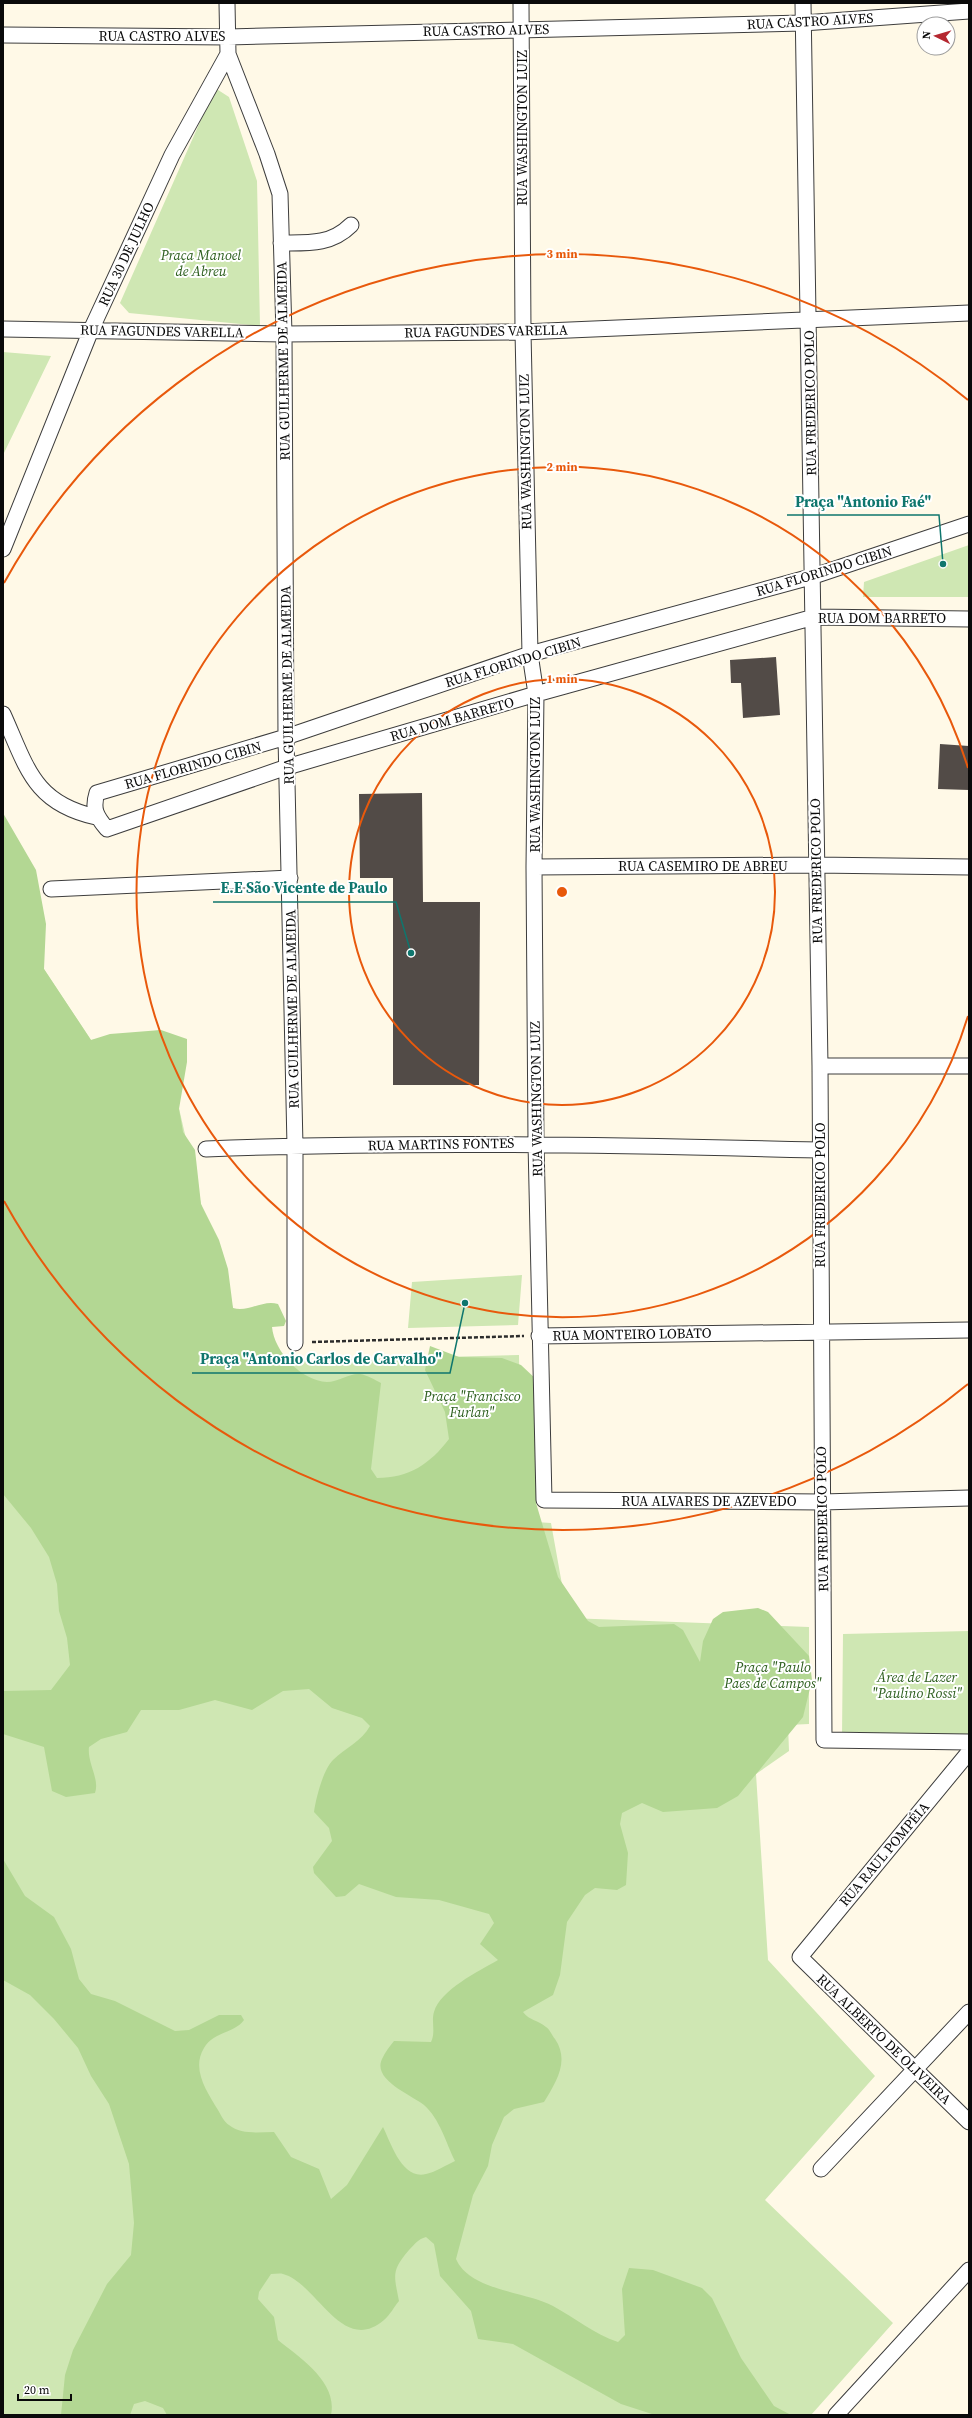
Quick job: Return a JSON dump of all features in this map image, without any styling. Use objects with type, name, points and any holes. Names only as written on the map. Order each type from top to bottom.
[{"type":"street","points":[[227,3],[228,37]]},
{"type":"street","name":"RUA WASHINGTON LUIZ","points":[[521,3],[523,332],[530,654],[536,694],[534,867],[536,1143],[539,1336],[544,1500]]},
{"type":"street","name":"RUA FREDERICO POLO","points":[[803,3],[814,576],[815,865],[820,1066],[820,1331],[824,1740],[969,1742]]},
{"type":"street","name":"RUA CASTRO ALVES","points":[[3,35],[228,37],[803,23],[969,11]]},
{"type":"street","name":"RUA GUILHERME DE ALMEIDA","points":[[228,37],[228,54],[267,154],[280,194],[284,334],[286,737],[295,1146],[295,1343]]},
{"type":"street","name":"RUA 30 DE JULHO","points":[[3,549],[91,330],[172,155],[228,54]]},
{"type":"street","points":[[281,242],[315,243],[332,239],[351,225]]},
{"type":"street","name":"RUA FAGUNDES VARELLA","points":[[3,329],[284,334],[523,332],[969,313]]},
{"type":"street","name":"RUA FLORINDO CIBIN","points":[[96,817],[94,804],[98,793],[286,737],[530,654],[814,576],[969,524]]},
{"type":"street","name":"RUA DOM BARRETO","points":[[96,817],[107,829],[287,767],[536,694],[814,617],[969,619]]},
{"type":"street","points":[[3,714],[33,779],[54,802],[78,813],[96,817]]},
{"type":"street","name":"RUA CASEMIRO DE ABREU","points":[[534,867],[815,865],[969,867]]},
{"type":"street","points":[[51,889],[290,878]]},
{"type":"street","points":[[820,1066],[969,1066]]},
{"type":"street","name":"RUA MARTINS FONTES","points":[[206,1149],[295,1146],[536,1143],[820,1150]]},
{"type":"street","name":"RUA MONTEIRO LOBATO","points":[[539,1336],[969,1330]]},
{"type":"street","name":"RUA ALVARES DE AZEVEDO","points":[[544,1500],[822,1502],[969,1498]]},
{"type":"street","name":"RUA RAUL POMPÉIA","points":[[800,1957],[969,1752]]},
{"type":"street","name":"RUA ALBERTO DE OLIVEIRA","points":[[800,1957],[969,2122]]},
{"type":"street","points":[[821,2169],[914,2068],[969,2012]]},
{"type":"street","points":[[836,2415],[969,2270]]},
{"type":"path","name":"RUA MONTEIRO LOBATO","points":[[295,1343],[539,1336]]},
{"type":"green space","name":"Praça Manoel de Abreu","points":[[215,88],[229,97],[257,181],[260,326],[129,313],[120,303]]},
{"type":"green space","points":[[3,352],[51,356],[3,455]]},
{"type":"green space","points":[[969,545],[969,597],[863,597],[864,582]]},
{"type":"green space","points":[[3,813],[36,870],[46,924],[44,969],[91,1040],[110,1034],[161,1030],[187,1039],[187,1062],[179,1109],[183,1132],[195,1150],[201,1204],[219,1240],[228,1269],[233,1308],[244,1309],[267,1303],[278,1304],[286,1321],[284,1326],[272,1327],[278,1346],[290,1363],[308,1376],[317,1380],[331,1382],[360,1374],[368,1376],[381,1383],[371,1469],[377,1478],[399,1475],[418,1468],[434,1456],[449,1439],[445,1412],[425,1370],[430,1346],[459,1357],[502,1358],[521,1365],[538,1381],[546,1459],[536,1487],[536,1503],[558,1577],[588,1621],[599,1627],[674,1624],[683,1630],[700,1662],[703,1641],[713,1619],[723,1612],[758,1608],[768,1612],[809,1656],[812,1680],[803,1717],[738,1796],[717,1808],[663,1812],[642,1803],[622,1813],[620,1824],[628,1853],[626,1885],[617,1890],[595,1888],[585,1895],[567,1922],[560,1975],[553,1995],[523,2012],[528,2017],[540,2023],[550,2031],[559,2047],[561,2055],[560,2071],[544,2102],[514,2109],[504,2117],[492,2145],[488,2166],[473,2195],[456,2259],[463,2270],[473,2278],[499,2289],[553,2306],[609,2339],[618,2342],[625,2335],[622,2289],[629,2268],[653,2270],[702,2288],[712,2298],[741,2358],[774,2406],[791,2415],[655,2415],[621,2404],[513,2344],[478,2339],[471,2311],[440,2276],[434,2244],[426,2237],[419,2240],[399,2263],[395,2274],[395,2279],[399,2301],[384,2320],[369,2329],[355,2329],[343,2324],[330,2314],[295,2280],[283,2274],[271,2274],[259,2292],[258,2299],[274,2317],[278,2340],[315,2372],[329,2392],[332,2403],[331,2415],[167,2415],[163,2408],[145,2401],[134,2404],[130,2415],[61,2415],[65,2375],[73,2350],[107,2284],[131,2255],[134,2223],[129,2164],[109,2104],[91,2076],[78,2048],[54,2019],[30,1995],[3,1980],[3,1859],[25,1896],[54,1917],[71,1949],[79,1979],[91,1994],[115,2001],[175,2031],[189,2030],[219,2015],[241,2015],[244,2020],[240,2024],[208,2043],[200,2056],[200,2072],[205,2088],[223,2118],[229,2125],[245,2132],[274,2132],[291,2157],[319,2169],[331,2199],[347,2185],[383,2127],[398,2159],[410,2171],[418,2174],[426,2174],[455,2161],[438,2124],[430,2111],[424,2105],[388,2080],[380,2067],[382,2059],[394,2041],[431,2042],[434,2012],[444,1996],[471,1975],[498,1960],[480,1944],[494,1923],[489,1914],[439,1900],[396,1897],[359,1884],[345,1896],[336,1897],[314,1873],[313,1867],[332,1841],[329,1828],[314,1812],[323,1777],[333,1760],[363,1736],[370,1726],[362,1718],[332,1708],[309,1689],[283,1691],[252,1710],[215,1700],[179,1710],[141,1710],[127,1732],[101,1739],[89,1747],[90,1759],[96,1782],[95,1793],[66,1797],[52,1791],[44,1747],[3,1734],[3,1691],[51,1690],[70,1665],[67,1638],[59,1611],[57,1584],[49,1557],[31,1528],[3,1494]]},
{"type":"green space","points":[[3,828],[44,969],[91,1040],[161,1030],[201,1204],[233,1308],[289,1361],[519,1355],[521,1496],[503,1520],[551,1523],[568,1618],[809,1627],[809,1724],[788,1725],[789,1751],[756,1774],[768,1960],[875,2076],[765,2200],[893,2323],[811,2415],[3,2415]]},
{"type":"green space","points":[[522,1275],[518,1325],[408,1328],[412,1282]]},
{"type":"green space","name":"Área de Lazer \"Paulino Rossi\"","points":[[969,1631],[969,1737],[842,1736],[843,1634]]},
{"type":"building","points":[[776,657],[780,715],[743,718],[741,683],[731,683],[730,660]]},
{"type":"building","points":[[940,744],[969,746],[969,790],[938,789]]},
{"type":"building","points":[[422,793],[423,902],[480,902],[479,1085],[393,1085],[393,878],[360,878],[359,794]]},
{"type":"place","name":"Praça \"Antonio Faé\"","points":[[943,564]]},
{"type":"place","name":"E.E São Vicente de Paulo","points":[[411,953]]},
{"type":"place","name":"Praça \"Antonio Carlos de Carvalho\"","points":[[465,1303]]},
{"type":"park label","name":"Praça \"Francisco Furlan\"","points":[[472,1404]]},
{"type":"park label","name":"Praça \"Paulo Paes de Campos\"","points":[[773,1676]]}]
